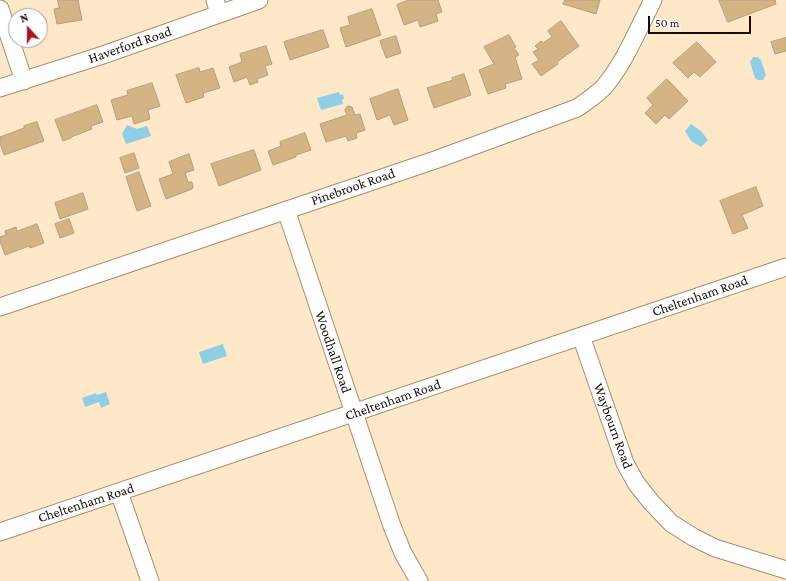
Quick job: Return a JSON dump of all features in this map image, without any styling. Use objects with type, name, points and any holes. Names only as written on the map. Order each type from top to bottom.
[{"type":"street","name":"Haverford Road","points":[[0,88],[103,55],[217,7],[259,0]]},
{"type":"street","name":"Pinebrook Road","points":[[0,307],[436,160],[577,108],[603,88],[619,66],[653,0]]},
{"type":"street","points":[[0,9],[24,81]]},
{"type":"street","name":"Woodhall Road","points":[[286,210],[392,526],[403,553],[419,581]]},
{"type":"street","name":"Cheltenham Road","points":[[0,532],[786,267]]},
{"type":"street","name":"Waybourn Road","points":[[581,336],[625,463],[636,483],[651,502],[671,523],[693,537],[715,548],[786,570]]},
{"type":"street","points":[[119,492],[150,581]]},
{"type":"water","points":[[753,57],[758,57],[761,60],[766,75],[763,80],[758,80],[755,78],[750,62]]},
{"type":"water","points":[[339,92],[340,95],[343,94],[343,104],[321,110],[317,98]]},
{"type":"water","points":[[691,124],[701,131],[708,140],[701,147],[691,141],[685,131]]},
{"type":"water","points":[[127,125],[137,129],[147,126],[151,136],[126,144],[122,134]]},
{"type":"water","points":[[223,344],[227,356],[203,364],[199,352]]},
{"type":"water","points":[[106,392],[110,404],[101,408],[99,402],[85,407],[82,398],[96,393],[97,395]]},
{"type":"building","points":[[58,0],[78,0],[82,20],[57,24],[54,9],[59,8]]},
{"type":"building","points":[[409,0],[438,0],[442,12],[436,14],[438,21],[420,27],[418,20],[404,25],[397,5]]},
{"type":"building","points":[[565,0],[600,0],[596,14],[563,4]]},
{"type":"building","points":[[719,0],[775,0],[776,4],[728,22]]},
{"type":"building","points":[[372,9],[381,35],[346,47],[340,28],[350,25],[348,17]]},
{"type":"building","points":[[561,21],[579,46],[541,76],[532,64],[539,60],[533,52],[538,49],[535,46],[541,41],[543,43],[552,37],[548,31]]},
{"type":"building","points":[[323,30],[329,47],[290,60],[284,42]]},
{"type":"building","points":[[509,35],[516,47],[514,48],[519,55],[515,57],[522,79],[505,84],[506,88],[488,94],[479,70],[494,64],[484,47]]},
{"type":"building","points":[[396,36],[401,53],[386,58],[380,41]]},
{"type":"building","points":[[786,38],[786,51],[775,54],[771,42]]},
{"type":"building","points":[[697,42],[716,62],[700,77],[694,72],[688,78],[673,63]]},
{"type":"building","points":[[266,46],[272,64],[265,66],[268,75],[257,79],[258,82],[250,85],[247,77],[234,82],[229,67],[242,62],[240,54]]},
{"type":"building","points":[[199,68],[200,72],[213,68],[220,88],[203,93],[204,97],[186,103],[176,75]]},
{"type":"building","points":[[464,74],[471,95],[434,108],[427,88],[453,80],[452,78]]},
{"type":"building","points":[[667,79],[688,101],[669,119],[665,115],[656,124],[645,113],[653,105],[647,98]]},
{"type":"building","points":[[152,83],[160,106],[148,110],[150,119],[134,124],[132,116],[117,120],[111,100],[128,95],[127,91]]},
{"type":"building","points":[[398,89],[408,120],[394,125],[390,115],[377,120],[370,99]]},
{"type":"building","points":[[97,105],[103,122],[91,126],[92,129],[63,141],[55,120]]},
{"type":"building","points":[[348,106],[352,107],[355,115],[360,114],[365,130],[356,133],[357,138],[348,141],[346,136],[326,142],[320,124],[347,115],[345,110]]},
{"type":"building","points":[[37,122],[44,141],[4,155],[0,143],[0,137]]},
{"type":"building","points":[[305,133],[311,150],[273,165],[268,151],[281,146],[280,142]]},
{"type":"building","points":[[254,150],[261,170],[219,186],[211,164]]},
{"type":"building","points":[[134,153],[139,168],[125,173],[120,158]]},
{"type":"building","points":[[189,154],[194,170],[185,173],[188,182],[192,182],[192,189],[166,199],[159,179],[173,174],[169,162]]},
{"type":"building","points":[[139,172],[151,206],[137,211],[126,177]]},
{"type":"building","points":[[756,187],[763,206],[742,215],[748,228],[733,234],[720,201]]},
{"type":"building","points":[[83,193],[88,209],[60,219],[55,203]]},
{"type":"building","points":[[69,219],[74,233],[60,238],[55,224]]},
{"type":"building","points":[[37,224],[44,243],[30,248],[29,246],[5,255],[0,237],[6,235],[5,231],[16,227],[17,231]]}]
